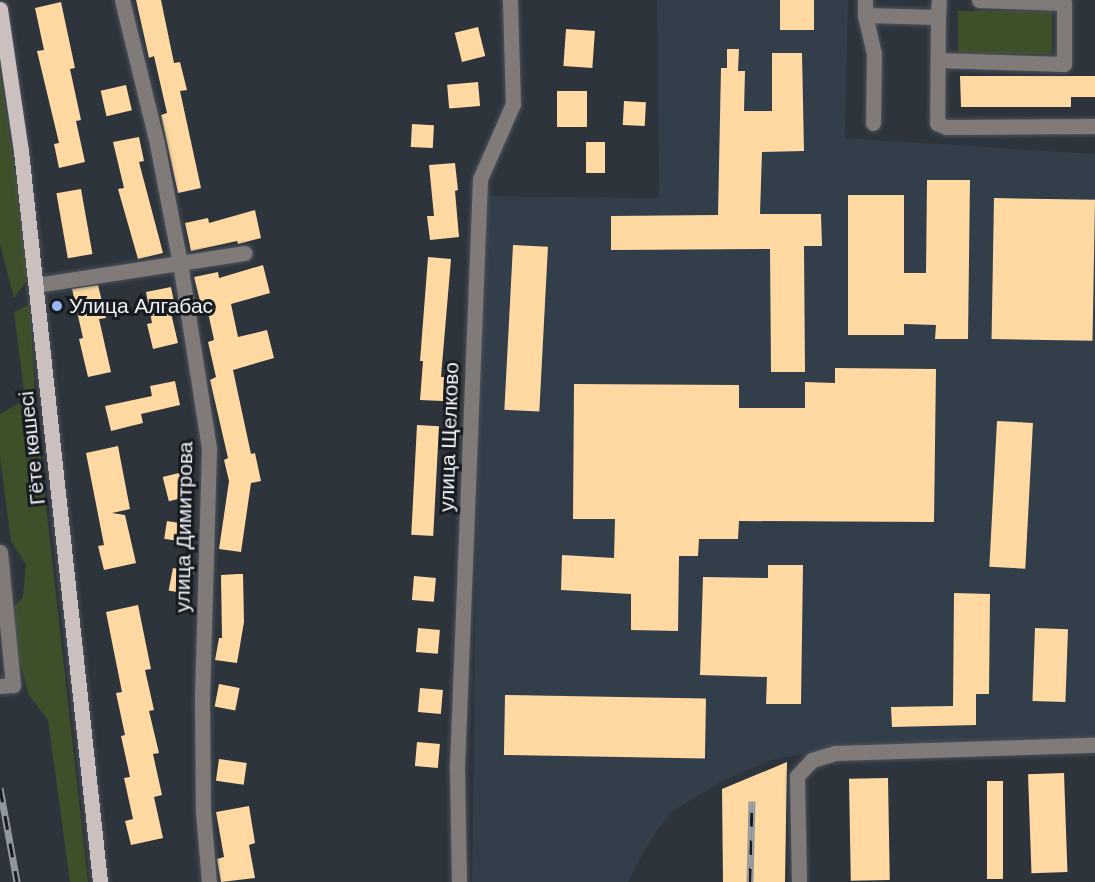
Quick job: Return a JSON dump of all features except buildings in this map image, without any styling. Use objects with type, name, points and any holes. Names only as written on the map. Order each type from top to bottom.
[{"type":"main road","name":"Гёте көшесі","points":[[0,9],[21,151],[100,882]]},
{"type":"street","name":"улица Димитрова","points":[[122,0],[157,144],[180,263],[209,448],[202,702],[203,811],[209,882]]},
{"type":"street","name":"улица Щелково","points":[[459,882],[457,767],[480,178],[513,104],[510,0]]},
{"type":"street","points":[[939,0],[937,123],[946,127],[1095,126]]},
{"type":"street","points":[[938,60],[1064,64],[1064,3],[979,0]]},
{"type":"street","points":[[873,123],[874,53],[865,8],[938,17]]},
{"type":"street","points":[[36,285],[245,253]]},
{"type":"street","points":[[0,552],[13,685],[0,686]]},
{"type":"street","points":[[799,882],[797,776],[812,760],[835,753],[1095,745]]},
{"type":"shaded area","points":[[657,0],[848,0],[845,138],[1095,154],[1095,739],[843,746],[772,760],[724,780],[671,812],[650,841],[628,882],[472,882],[477,497],[486,196],[659,198]]},
{"type":"green space","points":[[958,11],[1052,11],[1052,54],[958,54]]},
{"type":"green space","points":[[0,67],[30,276],[14,298],[0,244]]},
{"type":"green space","points":[[30,304],[36,416],[88,882],[70,882],[48,720],[29,695],[7,615],[23,597],[26,565],[11,541],[0,457],[0,414],[25,400],[14,312]]},
{"type":"railway","points":[[0,788],[17,882]]},
{"type":"railway","points":[[750,882],[752,801]]},
{"type":"place","name":"Улица Алгабас","points":[[57,306]]}]
